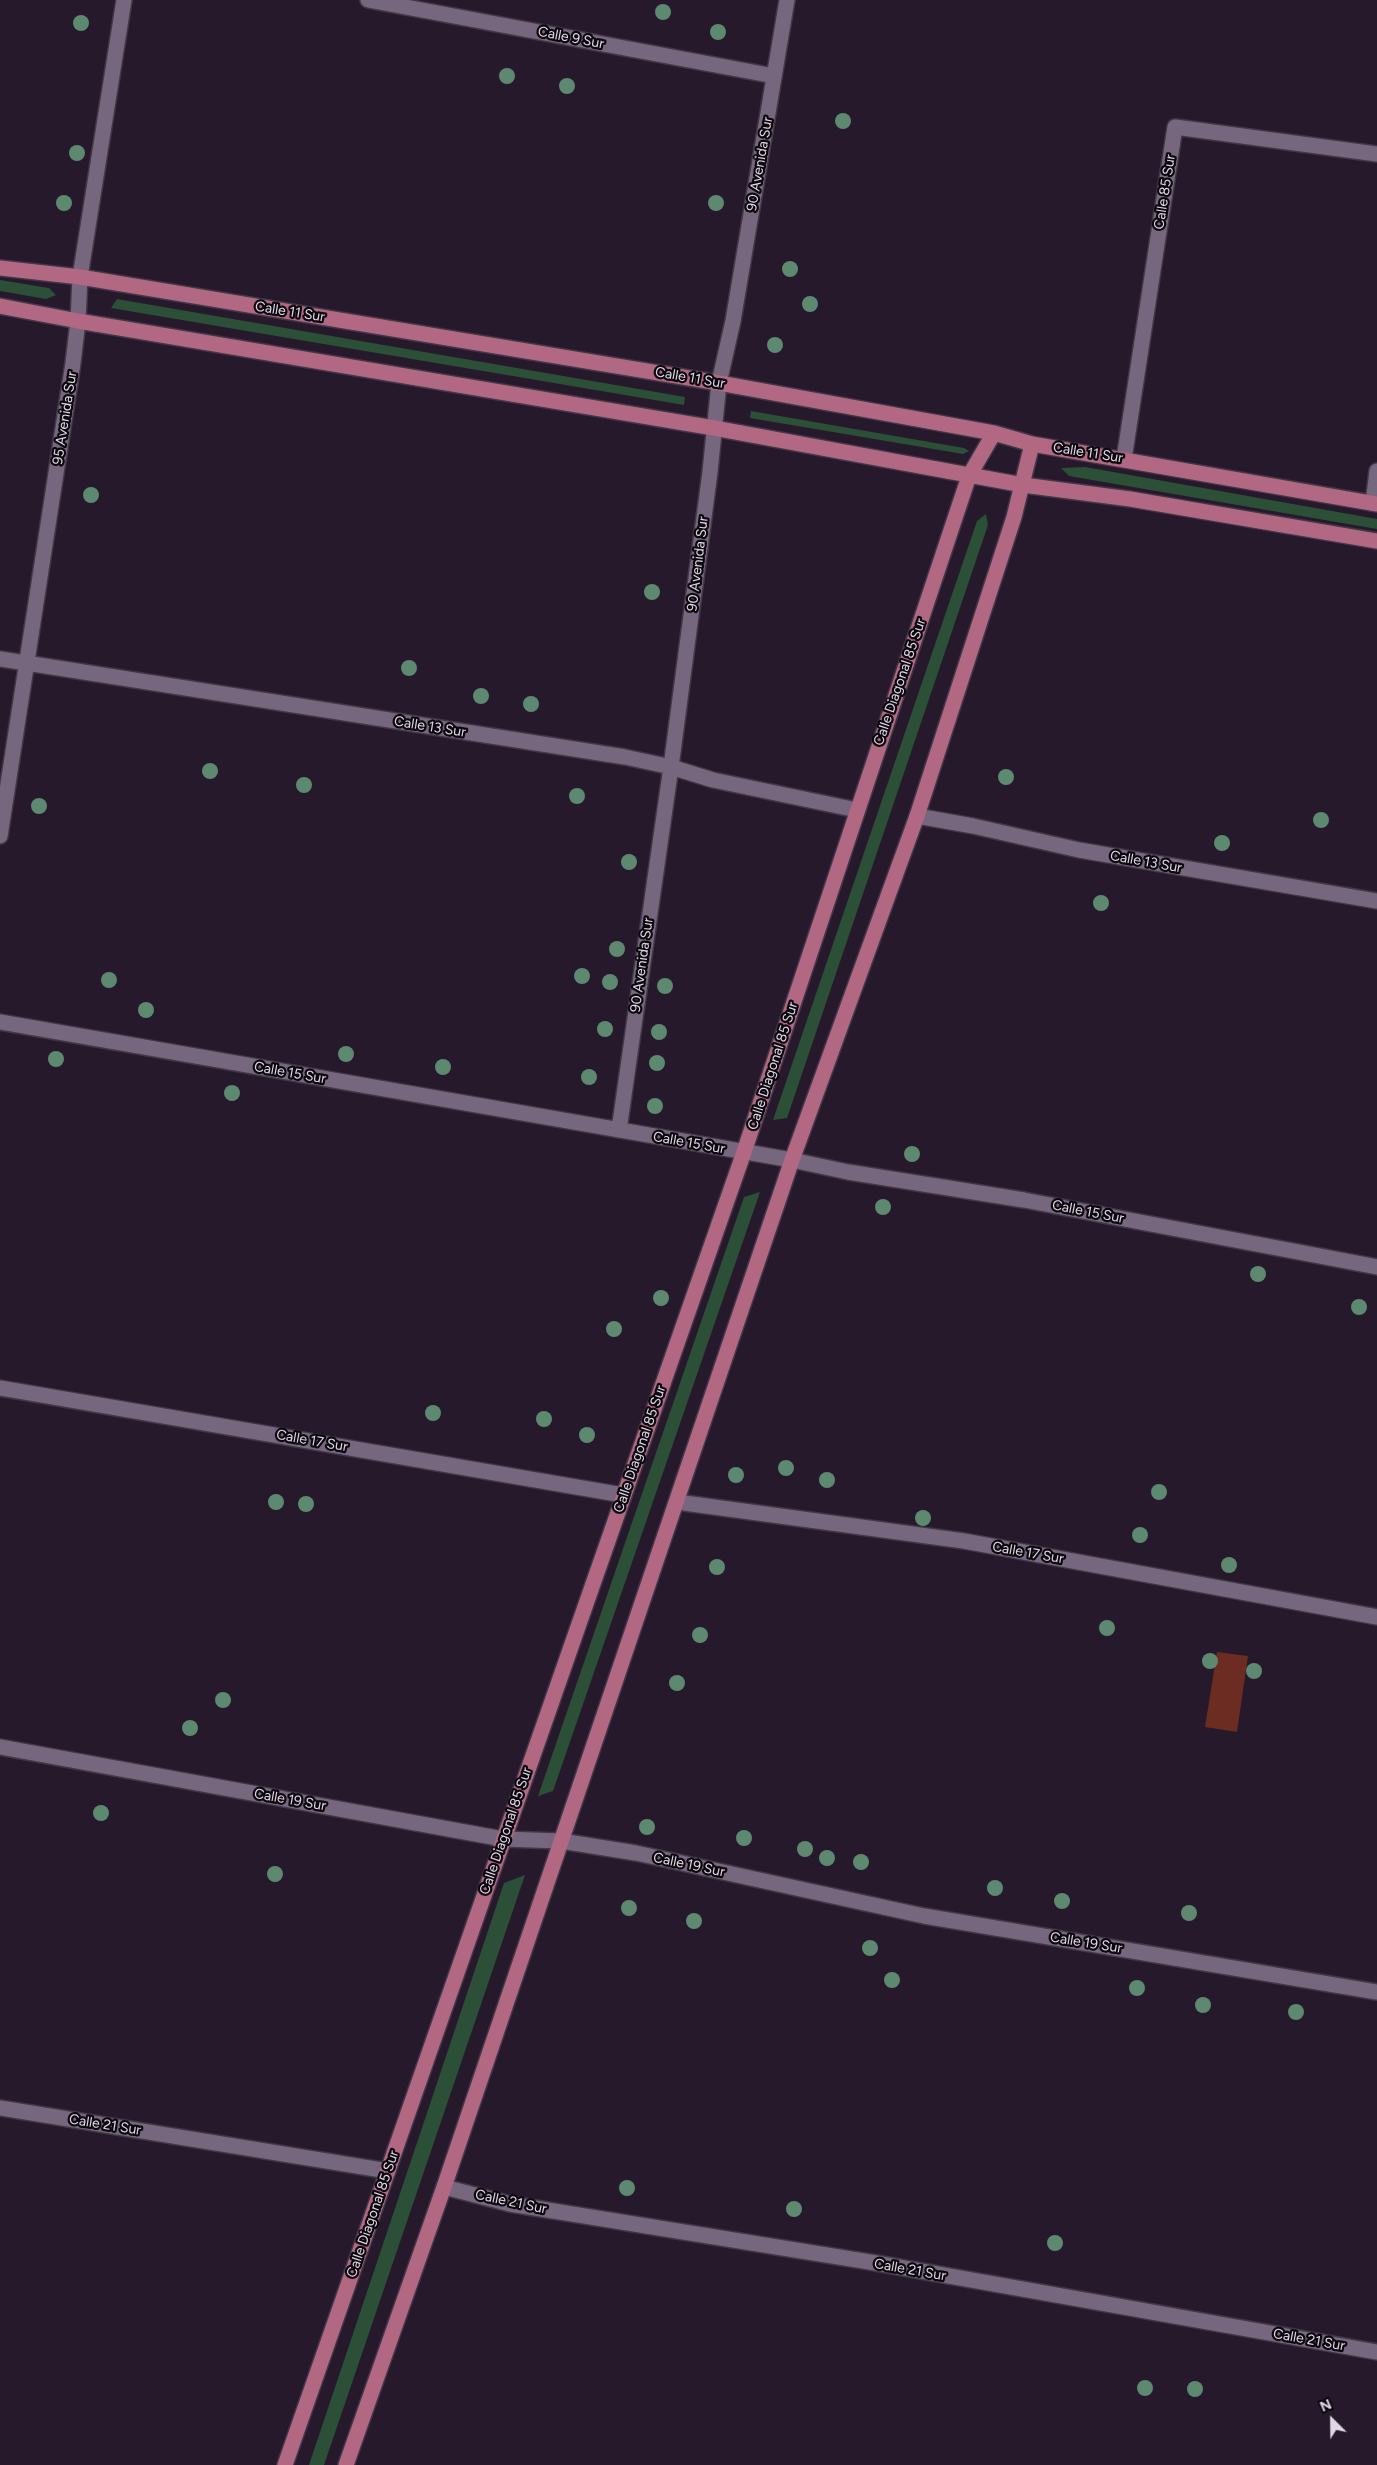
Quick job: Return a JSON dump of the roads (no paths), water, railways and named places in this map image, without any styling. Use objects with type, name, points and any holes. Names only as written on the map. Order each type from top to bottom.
[{"type":"main road","name":"Calle 11 Sur","points":[[0,268],[80,277],[719,383],[994,434],[1032,444],[1375,504]]},
{"type":"main road","points":[[0,306],[78,321],[714,428],[969,476],[1130,499],[1377,541]]},
{"type":"main road","name":"Calle Diagonal 85 Sur","points":[[285,2465],[744,1152],[969,476],[994,434]]},
{"type":"main road","points":[[346,2465],[444,2187],[792,1160],[917,816],[1023,485],[1032,444]]},
{"type":"street","name":"95 Avenida Sur","points":[[0,836],[78,321],[80,277],[124,0]]},
{"type":"street","name":"Calle 9 Sur","points":[[368,0],[774,76]]},
{"type":"street","name":"90 Avenida Sur","points":[[619,1130],[671,767],[719,383],[733,321],[787,0]]},
{"type":"street","name":"Calle 85 Sur","points":[[1124,459],[1175,126],[1377,154]]},
{"type":"street","points":[[1375,504],[1377,471]]},
{"type":"street","name":"Calle 13 Sur","points":[[0,659],[625,757],[671,767],[713,780],[857,810]]},
{"type":"street","name":"Calle 13 Sur","points":[[917,816],[974,826],[1079,850],[1377,901]]},
{"type":"street","name":"Calle 15 Sur","points":[[0,1022],[792,1160],[848,1172],[1024,1200],[1377,1267]]},
{"type":"street","name":"Calle 17 Sur","points":[[0,1388],[623,1495]]},
{"type":"street","name":"Calle 17 Sur","points":[[677,1502],[964,1541],[1377,1617]]},
{"type":"street","name":"Calle 19 Sur","points":[[0,1747],[504,1839],[561,1841],[636,1853],[924,1916],[1377,1992]]},
{"type":"street","name":"Calle 21 Sur","points":[[0,2108],[388,2171]]},
{"type":"street","name":"Calle 21 Sur","points":[[444,2187],[510,2204],[886,2265],[1377,2352]]}]
